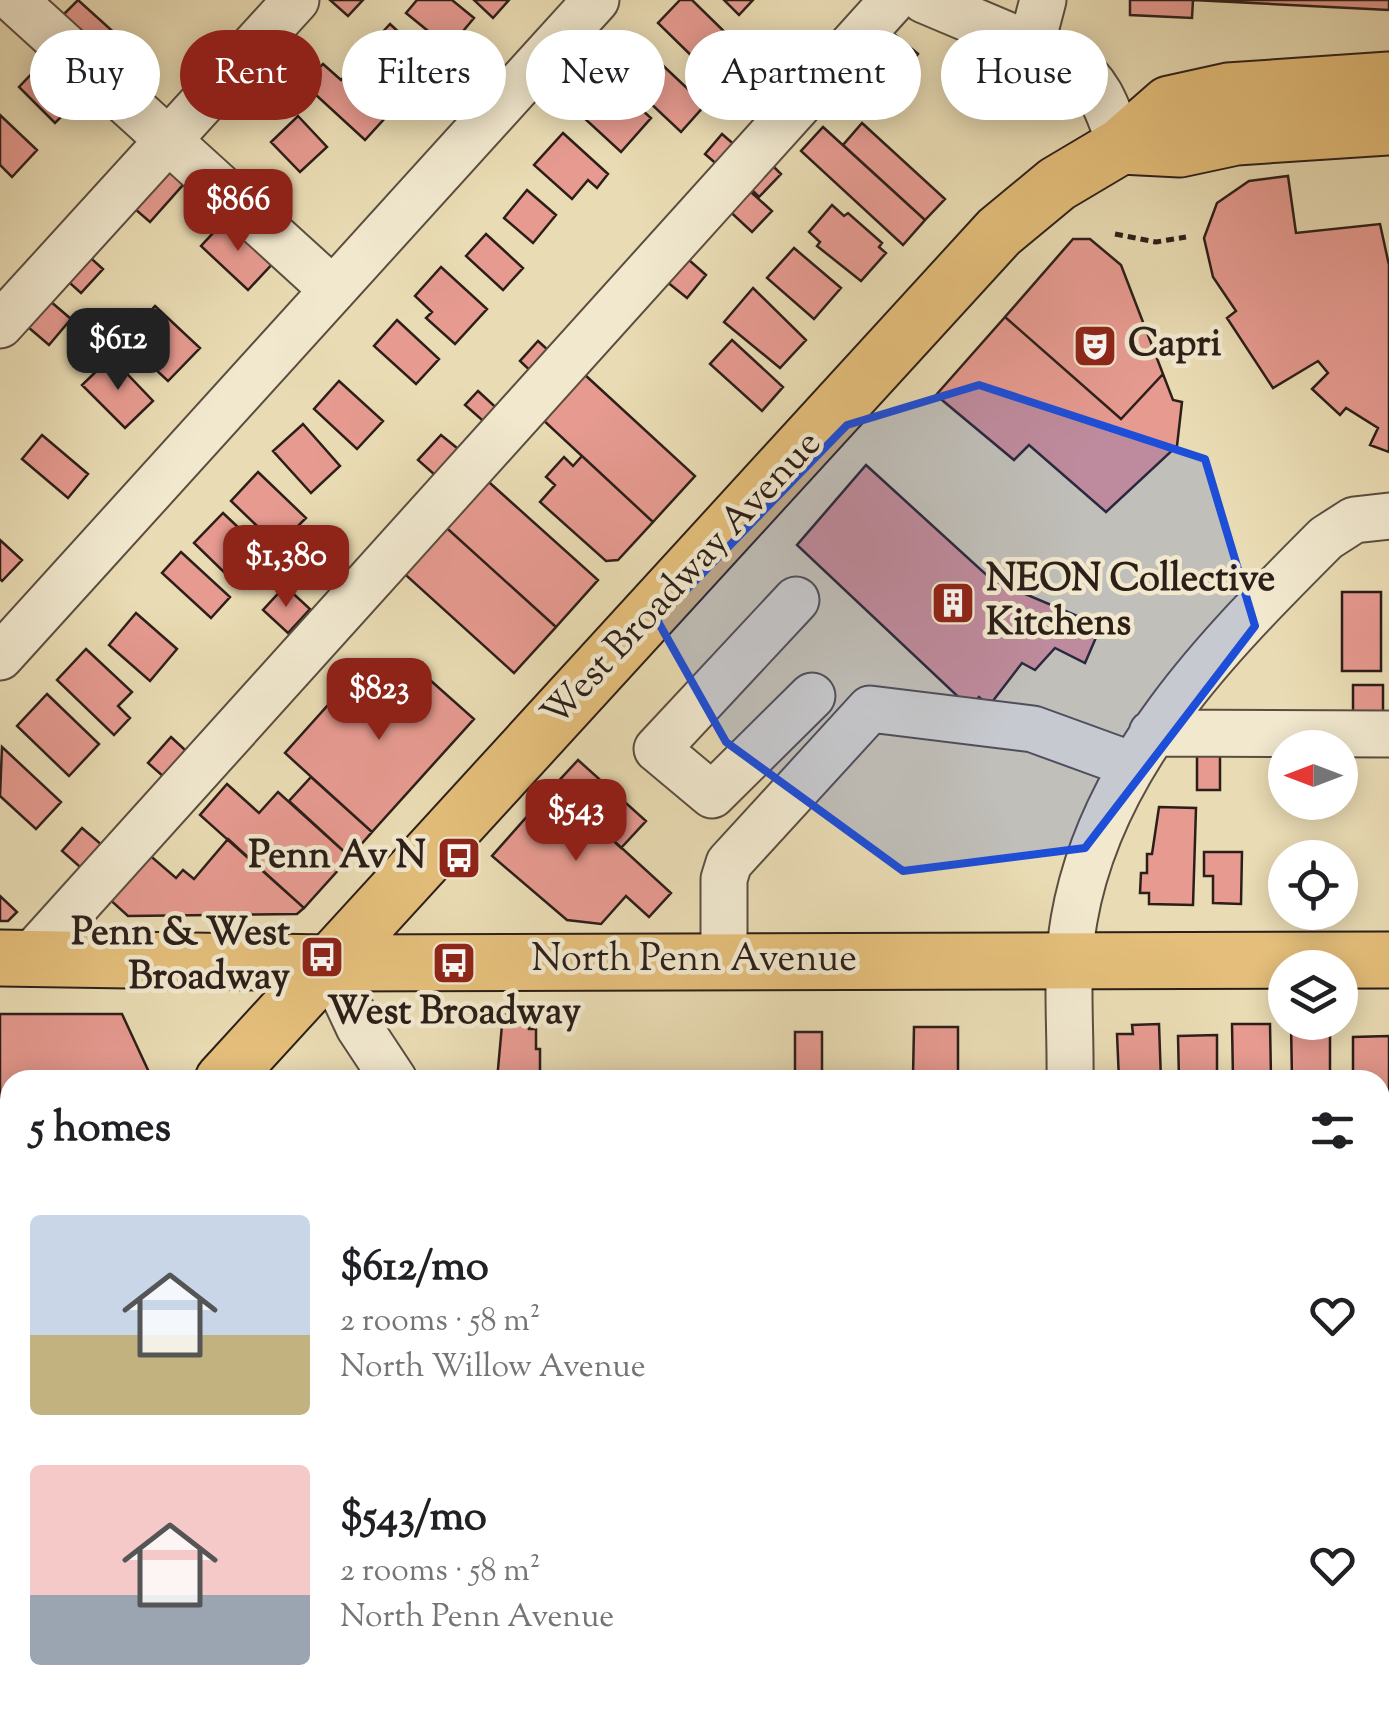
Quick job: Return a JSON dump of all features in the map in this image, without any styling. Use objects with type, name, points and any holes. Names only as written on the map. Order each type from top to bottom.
[{"type":"main road","name":"West Broadway Avenue","points":[[231,1070],[999,232],[1057,184],[1121,146],[1168,104],[1228,91],[1389,80]]},
{"type":"main road","points":[[1121,146],[1180,149],[1236,137],[1389,127]]},
{"type":"main road","name":"North Penn Avenue","points":[[14,958],[329,963],[1389,960]]},
{"type":"street","points":[[14,0],[333,290]]},
{"type":"street","points":[[0,325],[296,0]]},
{"type":"street","points":[[14,958],[893,0]]},
{"type":"street","points":[[924,0],[994,30]]},
{"type":"street","points":[[1035,30],[1043,0]]},
{"type":"street","points":[[0,658],[333,290],[580,5]]},
{"type":"street","points":[[1108,110],[1121,146]]},
{"type":"street","points":[[1070,1070],[1072,959],[1081,883],[1142,749],[1221,647],[1340,526],[1371,516],[1389,516]]},
{"type":"street","points":[[796,600],[657,748],[712,795],[812,696]]},
{"type":"street","points":[[724,961],[724,879],[729,864],[870,709],[1033,729],[1142,749],[1389,734]]},
{"type":"street","points":[[329,963],[360,1027],[388,1070]]},
{"type":"path","points":[[1115,234],[1156,242],[1186,236]]},
{"type":"highlighted area","points":[[979,385],[1205,459],[1255,626],[1085,848],[903,871],[726,742],[657,620],[847,425]]},
{"type":"building","points":[[78,0],[111,30],[56,30],[52,26]]},
{"type":"building","points":[[330,0],[363,0],[348,16]]},
{"type":"building","points":[[417,0],[452,0],[474,18],[464,30],[427,30],[406,13]]},
{"type":"building","points":[[474,0],[509,0],[493,18]]},
{"type":"building","points":[[680,0],[692,0],[723,30],[685,30],[685,49],[658,23]]},
{"type":"building","points":[[724,0],[753,0],[739,15]]},
{"type":"building","points":[[1130,0],[1193,0],[1192,18],[1130,15]]},
{"type":"building","points":[[1193,0],[1389,0],[1389,10]]},
{"type":"building","points":[[322,65],[342,79],[342,119],[322,101]]},
{"type":"building","points":[[665,67],[685,86],[685,120],[692,120],[681,132],[665,117]]},
{"type":"building","points":[[30,76],[30,98],[19,87]]},
{"type":"building","points":[[0,115],[37,150],[12,177],[0,165]]},
{"type":"building","points":[[294,120],[302,120],[327,147],[300,172],[271,142]]},
{"type":"building","points":[[343,120],[383,120],[365,140]]},
{"type":"building","points":[[586,120],[649,120],[621,152]]},
{"type":"building","points":[[760,120],[779,120],[771,130]]},
{"type":"building","points":[[862,123],[945,199],[925,220],[843,145]]},
{"type":"building","points":[[823,127],[925,220],[903,245],[801,151]]},
{"type":"building","points":[[563,133],[608,174],[597,188],[588,180],[572,199],[534,165]]},
{"type":"building","points":[[722,134],[745,154],[728,174],[705,154]]},
{"type":"building","points":[[168,158],[190,177],[150,222],[128,203]]},
{"type":"building","points":[[767,160],[781,174],[759,197],[745,183]]},
{"type":"building","points":[[1288,176],[1296,233],[1380,224],[1389,265],[1389,452],[1370,445],[1378,428],[1346,408],[1340,415],[1312,389],[1328,373],[1318,361],[1273,388],[1227,318],[1236,311],[1213,277],[1204,238],[1217,203],[1249,181]]},
{"type":"building","points":[[743,185],[772,211],[752,232],[724,206]]},
{"type":"building","points":[[527,190],[556,215],[533,243],[504,218]]},
{"type":"building","points":[[832,205],[844,216],[848,213],[882,243],[879,247],[886,253],[861,281],[817,246],[820,242],[809,232]]},
{"type":"building","points":[[228,217],[275,261],[248,290],[201,246]]},
{"type":"building","points":[[486,234],[523,268],[503,290],[466,256]]},
{"type":"building","name":"Capri","points":[[1073,239],[1090,239],[1121,265],[1163,374],[1121,419],[1005,317]]},
{"type":"building","points":[[794,248],[841,288],[814,319],[767,278]]},
{"type":"building","points":[[84,252],[103,269],[81,293],[62,276]]},
{"type":"building","points":[[681,253],[706,275],[687,298],[661,277]]},
{"type":"building","points":[[441,267],[487,309],[455,344],[426,318],[432,312],[415,296]]},
{"type":"building","points":[[753,288],[806,340],[780,368],[724,322]]},
{"type":"building","points":[[43,295],[71,319],[49,345],[21,321]]},
{"type":"building","points":[[155,306],[200,348],[168,381],[124,340]]},
{"type":"building","points":[[1005,317],[1121,419],[1163,374],[1173,400],[1182,402],[1177,446],[1106,512],[1029,445],[1014,460],[936,395]]},
{"type":"building","points":[[397,320],[439,359],[416,384],[374,346]]},
{"type":"building","points":[[732,340],[783,387],[762,411],[710,364]]},
{"type":"building","points":[[538,341],[559,360],[540,380],[520,361]]},
{"type":"building","points":[[111,357],[153,401],[125,428],[82,385]]},
{"type":"building","points":[[584,374],[695,476],[653,522],[542,419]]},
{"type":"building","points":[[339,381],[383,421],[357,449],[314,409]]},
{"type":"building","points":[[478,391],[502,413],[490,427],[465,405]]},
{"type":"building","points":[[303,424],[340,466],[311,493],[273,451]]},
{"type":"building","points":[[42,435],[88,474],[68,498],[22,459]]},
{"type":"building","points":[[441,435],[468,457],[444,483],[418,460]]},
{"type":"building","points":[[582,456],[653,522],[618,560],[606,561],[540,502],[555,485],[546,477],[564,457],[573,466]]},
{"type":"building","name":"NEON Collective Kitchens","points":[[866,465],[992,580],[1101,626],[1085,663],[1055,648],[1035,670],[1022,663],[989,706],[979,697],[970,708],[797,545]]},
{"type":"building","points":[[258,472],[306,518],[278,546],[231,501]]},
{"type":"building","points":[[481,475],[598,580],[556,627],[439,521]]},
{"type":"building","points":[[223,513],[258,546],[229,577],[194,543]]},
{"type":"building","points":[[439,521],[556,627],[514,673],[398,568]]},
{"type":"building","points":[[0,540],[22,560],[2,581],[0,579]]},
{"type":"building","points":[[327,550],[349,570],[331,591],[308,570]]},
{"type":"building","points":[[181,552],[230,597],[211,618],[162,573]]},
{"type":"building","points":[[285,586],[310,609],[288,633],[263,610]]},
{"type":"building","points":[[1342,592],[1381,592],[1381,671],[1342,671]]},
{"type":"building","points":[[136,613],[177,649],[150,681],[109,645]]},
{"type":"building","points":[[86,649],[132,692],[118,706],[130,718],[114,735],[57,680]]},
{"type":"building","points":[[412,664],[474,719],[372,832],[285,753],[354,676],[380,699]]},
{"type":"building","points":[[1353,685],[1383,685],[1383,715],[1353,715]]},
{"type":"building","points":[[47,694],[99,744],[69,776],[17,726]]},
{"type":"building","points":[[171,737],[196,760],[173,785],[148,763]]},
{"type":"building","points":[[2,747],[61,802],[36,829],[0,796]]},
{"type":"building","points":[[1220,754],[1220,790],[1197,790],[1197,755]]},
{"type":"building","points":[[578,760],[646,821],[621,848],[554,786]]},
{"type":"building","points":[[311,777],[372,832],[350,857],[289,801]]},
{"type":"building","points":[[227,784],[259,813],[278,792],[350,857],[304,908],[200,815]]},
{"type":"building","points":[[554,786],[671,893],[649,917],[626,896],[601,924],[567,920],[492,856]]},
{"type":"building","points":[[1159,807],[1196,808],[1193,905],[1149,904],[1149,893],[1140,893],[1141,873],[1147,873],[1147,854],[1152,854]]},
{"type":"building","points":[[82,828],[109,851],[88,874],[62,851]]},
{"type":"building","points":[[228,839],[304,908],[297,914],[128,916],[107,897],[146,852],[176,878],[183,870],[194,879]]},
{"type":"building","points":[[1204,852],[1242,852],[1241,904],[1213,903],[1213,876],[1204,876]]},
{"type":"building","points":[[0,896],[17,912],[8,921],[0,921]]},
{"type":"building","points":[[0,1014],[122,1014],[148,1070],[0,1070]]},
{"type":"building","points":[[503,1014],[529,1014],[529,1029],[536,1029],[536,1049],[540,1049],[540,1070],[498,1070]]},
{"type":"building","points":[[1159,1024],[1161,1070],[1119,1070],[1117,1034],[1133,1034],[1132,1025]]},
{"type":"building","points":[[1232,1024],[1268,1024],[1271,1070],[1233,1070]]},
{"type":"building","points":[[914,1027],[958,1027],[958,1070],[913,1070]]},
{"type":"building","points":[[795,1032],[822,1032],[822,1070],[795,1070]]},
{"type":"building","points":[[1217,1035],[1217,1070],[1179,1070],[1178,1036]]},
{"type":"building","points":[[1389,1036],[1389,1070],[1353,1070],[1353,1040]]},
{"type":"building","points":[[1291,1040],[1330,1040],[1330,1070],[1292,1070]]},
{"type":"place","name":"Capri","points":[[1095,346]]},
{"type":"place","name":"NEON Collective Kitchens","points":[[953,603]]},
{"type":"place","name":"Penn Av N","points":[[459,858]]},
{"type":"place","name":"Penn & West Broadway","points":[[322,957]]},
{"type":"place","name":"West Broadway","points":[[454,963]]}]
